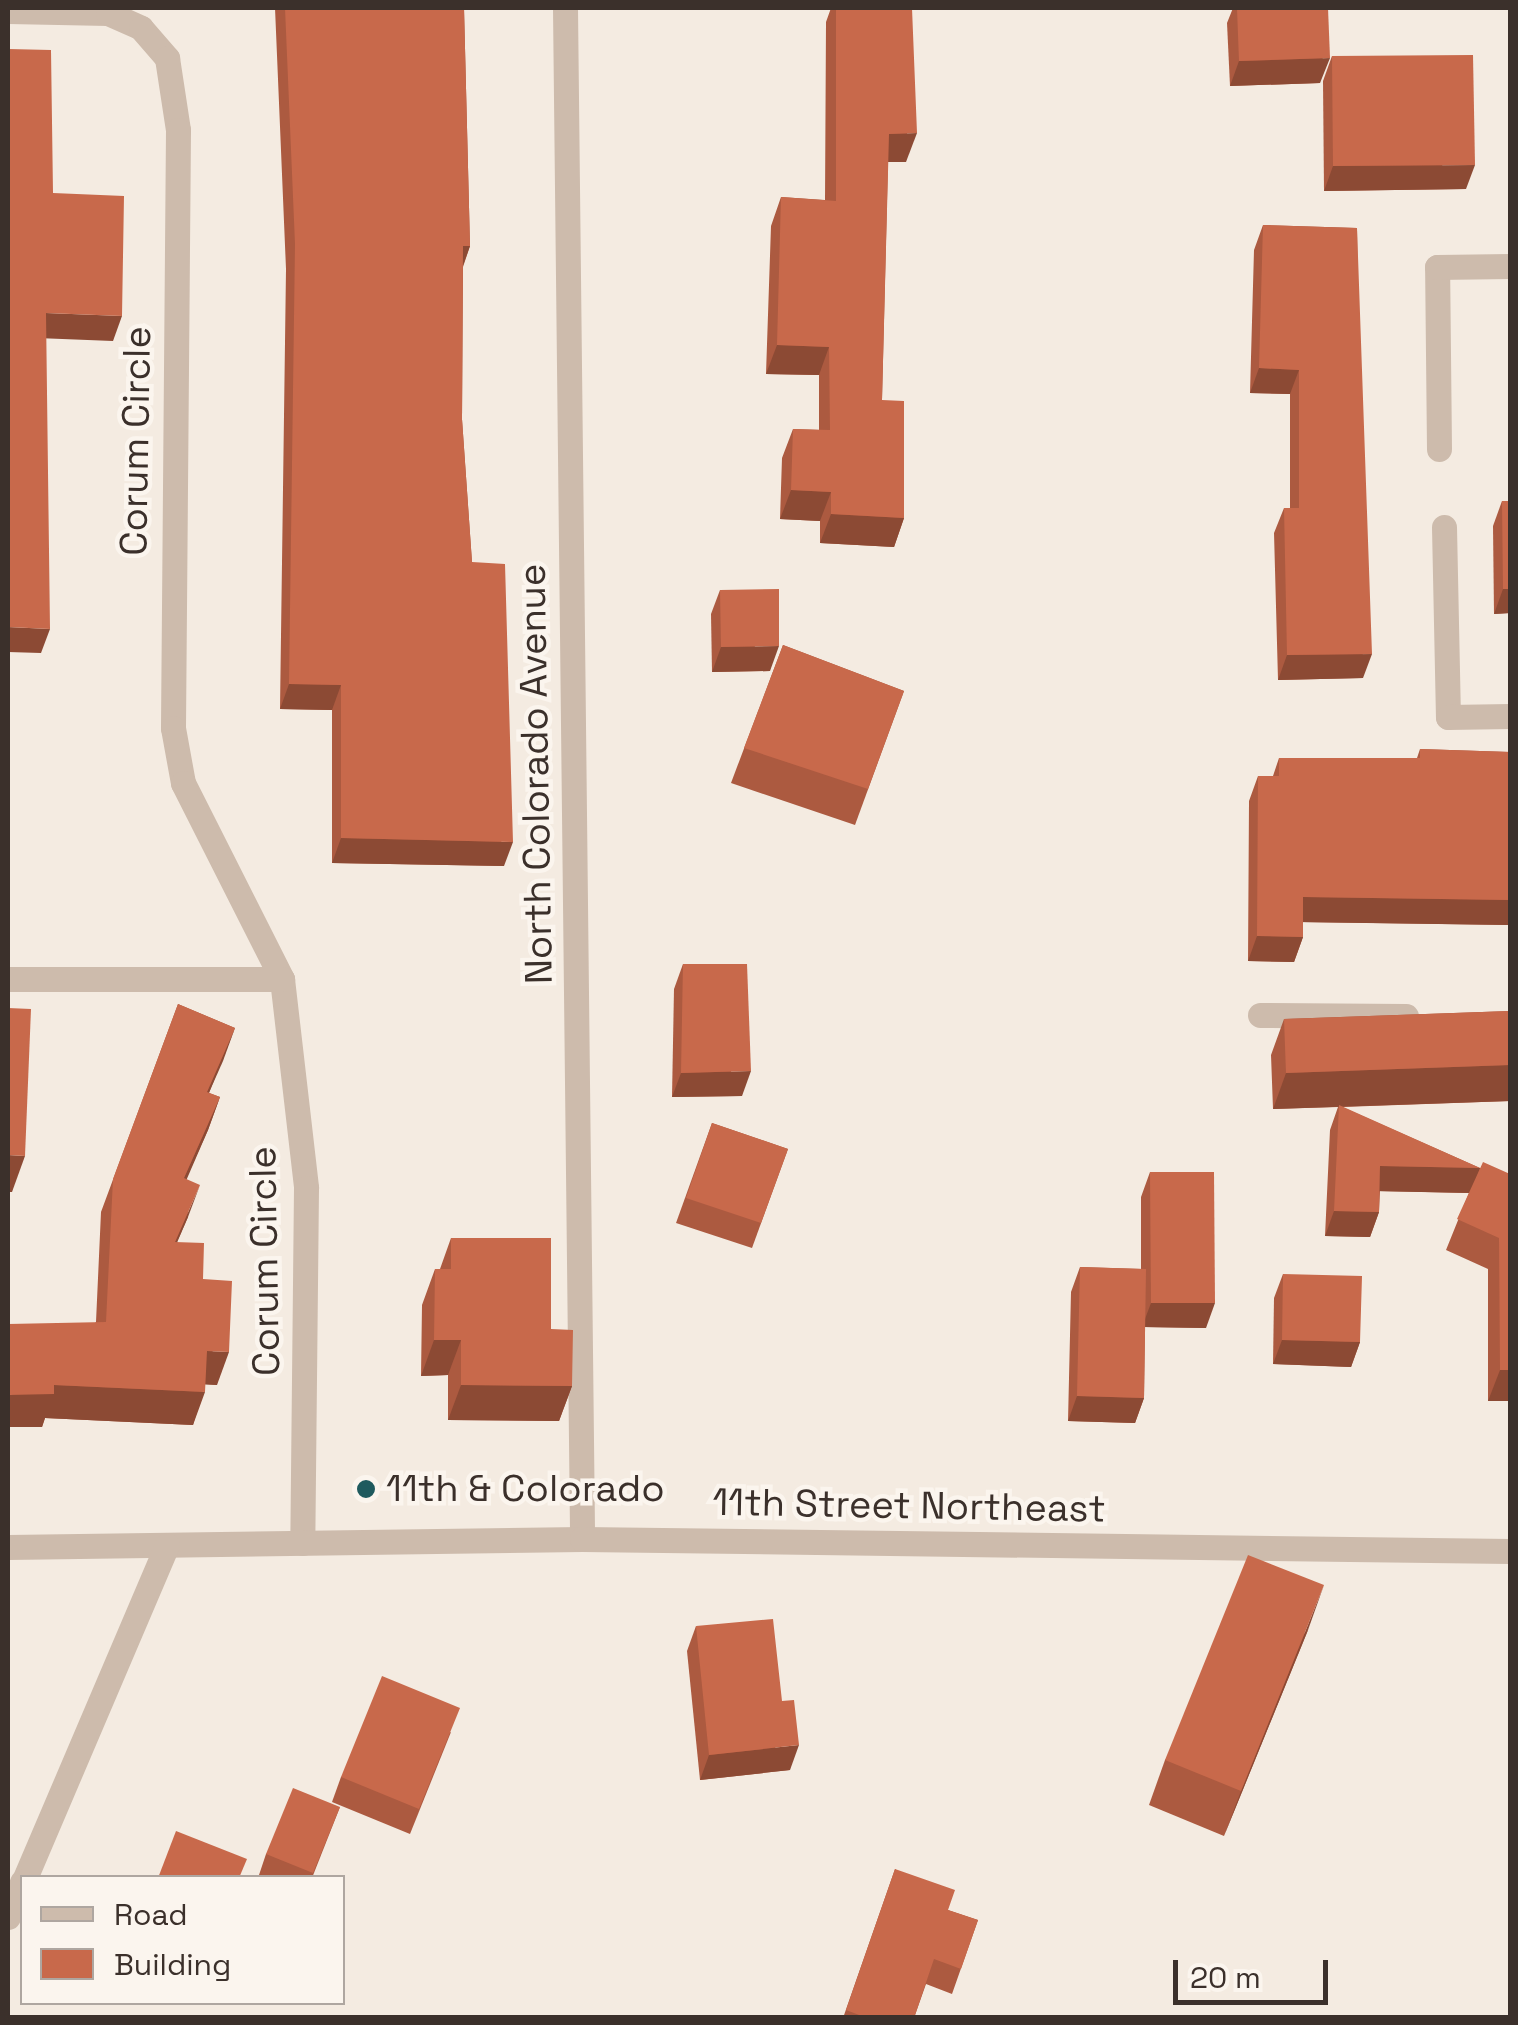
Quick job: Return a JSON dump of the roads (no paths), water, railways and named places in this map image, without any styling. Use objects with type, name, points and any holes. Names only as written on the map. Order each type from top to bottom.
[{"type":"street","name":"North Colorado Avenue","points":[[565,8],[582,1539]]},
{"type":"street","name":"Corum Circle","points":[[8,12],[108,13],[141,28],[167,58],[178,130],[173,728],[184,783],[282,979],[306,1188],[302,1543]]},
{"type":"street","points":[[1439,449],[1437,266],[1510,266]]},
{"type":"street","points":[[1444,527],[1448,717],[1510,716]]},
{"type":"street","points":[[8,980],[282,979]]},
{"type":"street","points":[[1260,1015],[1434,1017]]},
{"type":"street","name":"11th Street Northeast","points":[[8,1548],[582,1539],[1510,1551]]},
{"type":"street","points":[[26,1875],[167,1545]]},
{"type":"street","points":[[8,1918],[20,1890]]},
{"type":"place","name":"11th & Colorado","points":[[366,1489]]}]
